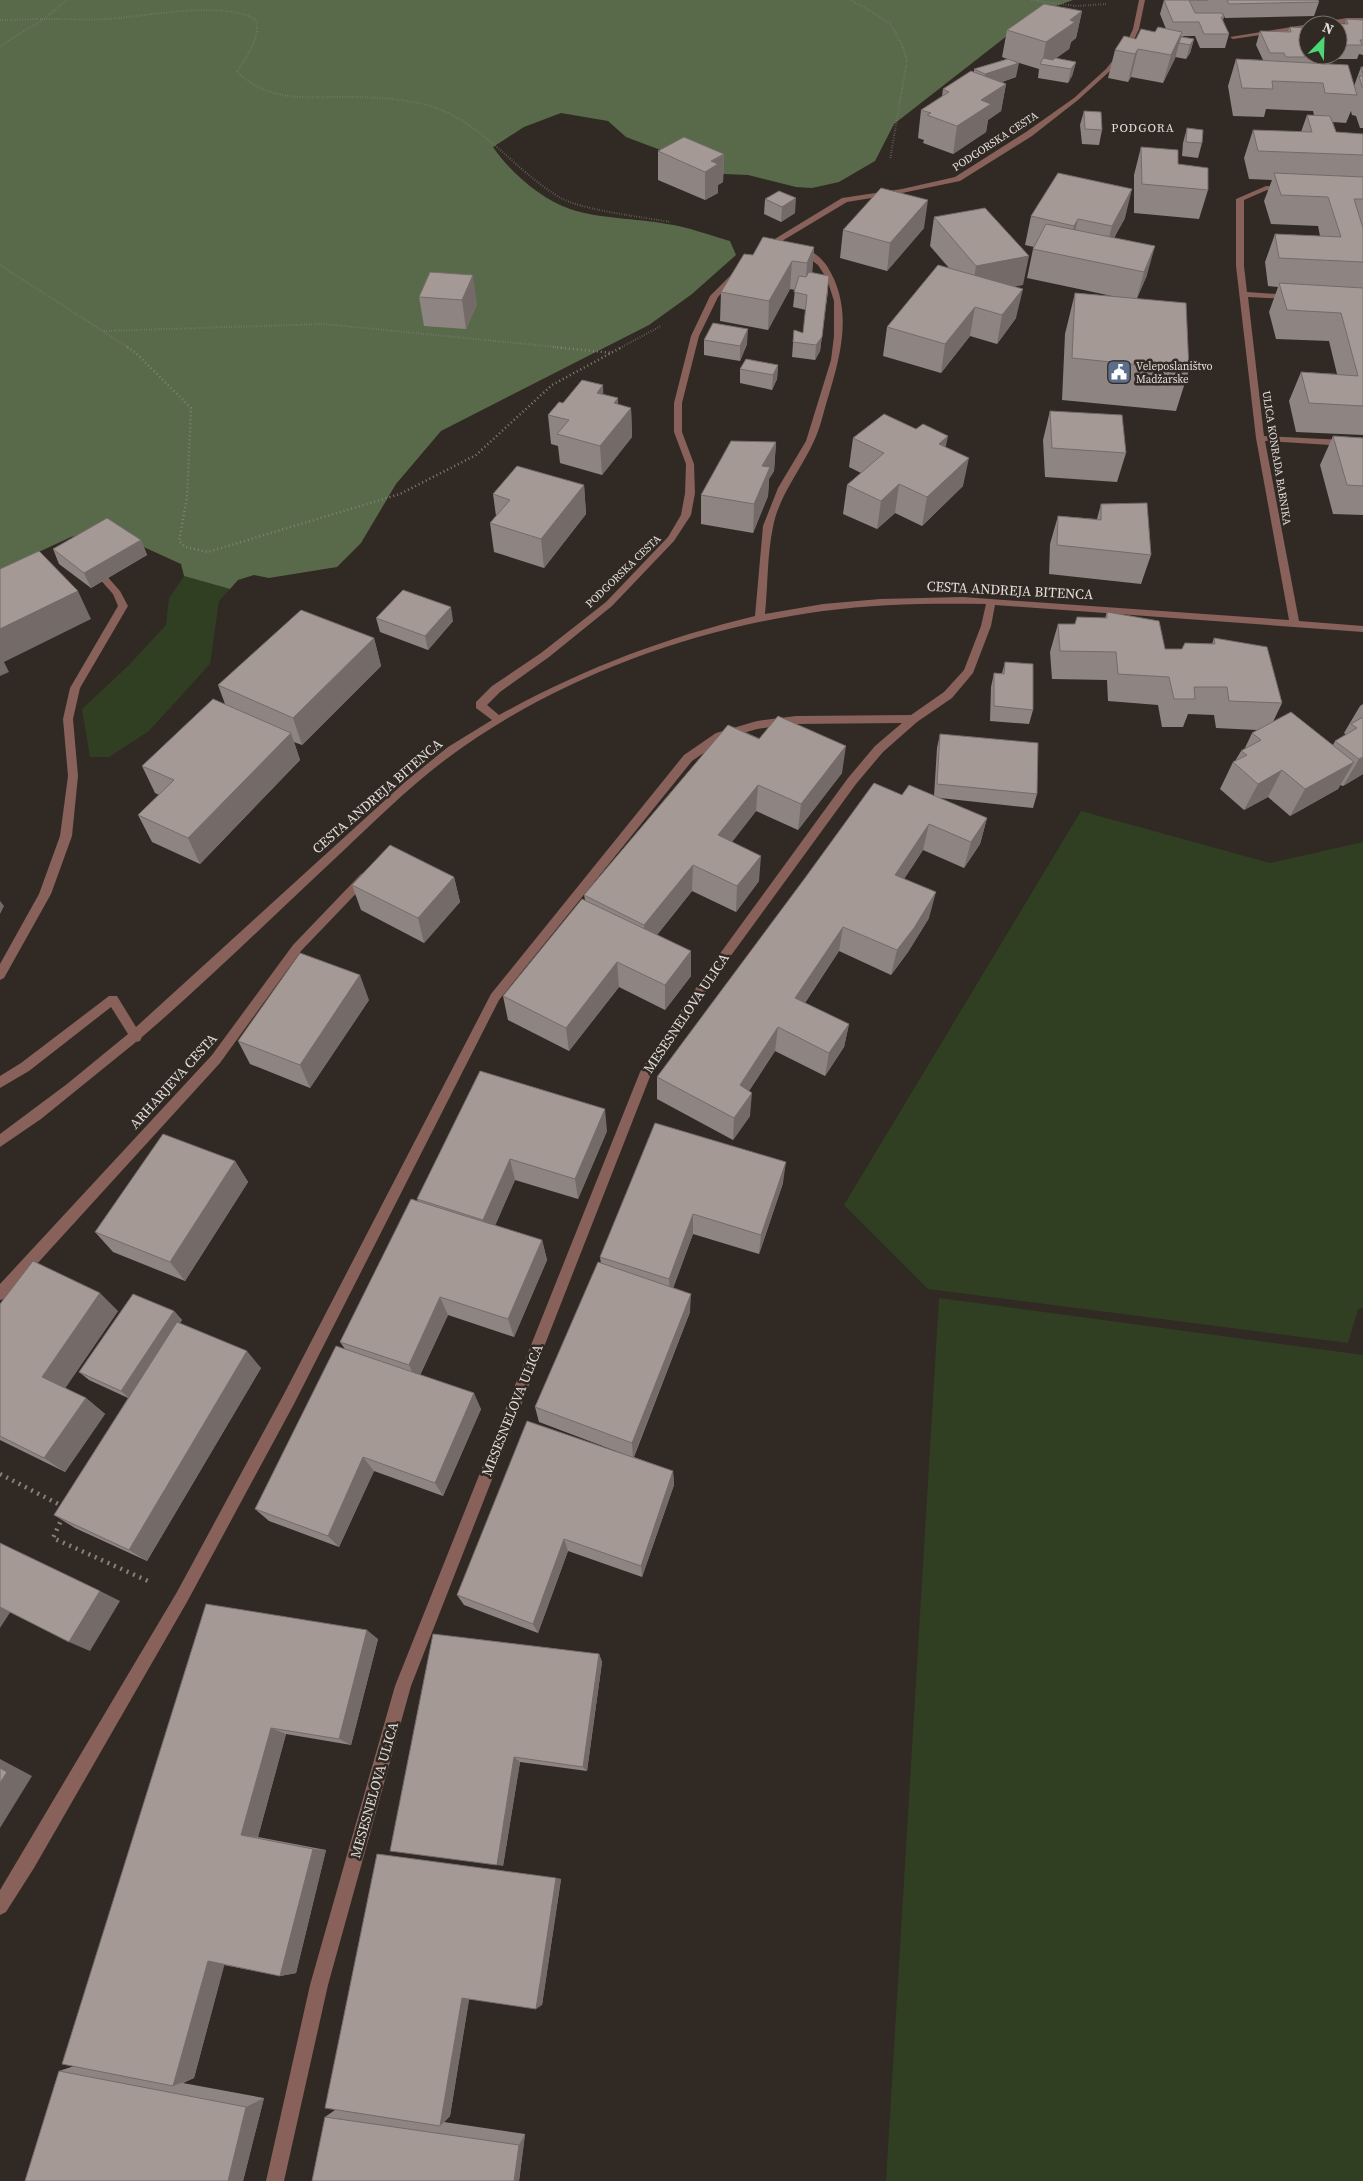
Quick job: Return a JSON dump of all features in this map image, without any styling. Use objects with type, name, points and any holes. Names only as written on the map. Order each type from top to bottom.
[{"type":"street","name":"PODGORSKA CESTA","points":[[499,720],[480,705],[496,689],[545,655],[609,604],[671,539],[686,515],[690,492],[690,464],[678,432],[678,403],[695,336],[714,296],[750,258],[778,238],[845,200],[902,192],[957,180],[1029,134],[1076,99],[1108,70],[1129,44],[1136,28],[1142,0]]},
{"type":"street","points":[[1348,20],[1363,20]]},
{"type":"street","points":[[1234,37],[1298,27]]},
{"type":"street","name":"ULICA KONRADA BABNIKA","points":[[1295,190],[1266,188],[1240,199],[1240,266],[1260,438],[1295,624]]},
{"type":"street","points":[[760,618],[768,526],[783,488],[810,441],[835,360],[838,336],[838,301],[831,279],[821,263],[804,249],[778,238]]},
{"type":"street","points":[[1243,294],[1298,297]]},
{"type":"street","points":[[1260,438],[1363,444]]},
{"type":"street","points":[[0,975],[46,894],[66,836],[73,776],[68,719],[76,688],[123,606],[117,593],[88,561]]},
{"type":"street","name":"CESTA ANDREJA BITENCA","points":[[0,1141],[136,1037],[385,806],[452,751],[499,720],[541,696],[616,662],[675,641],[760,618],[824,608],[881,602],[991,601],[1363,628]]},
{"type":"street","name":"MESESNELOVA ULICA","points":[[275,2181],[319,1985],[403,1686],[646,1072],[712,973],[852,781],[879,749],[913,719],[948,695],[970,671],[986,626],[991,601]]},
{"type":"street","points":[[0,1906],[28,1862],[182,1597],[289,1399],[495,997],[688,758],[720,736],[757,725],[796,720],[856,721],[913,719]]},
{"type":"street","name":"ARHARJEVA CESTA","points":[[0,1294],[216,1059],[297,948],[375,866]]},
{"type":"street","points":[[0,1083],[25,1067],[113,999],[136,1037]]},
{"type":"path","points":[[0,46],[44,19],[67,0]]},
{"type":"path","points":[[851,0],[890,23],[902,45],[907,60],[889,164],[902,192]]},
{"type":"path","points":[[1031,0],[1076,6],[1114,3]]},
{"type":"path","points":[[0,20],[106,18],[182,11],[226,10],[244,13],[254,18],[258,27],[255,40],[237,72],[244,81],[273,94],[312,98],[390,99],[434,106],[458,116],[560,198],[579,205],[670,222]]},
{"type":"path","points":[[0,265],[136,353],[191,408],[187,498],[179,541],[185,547],[208,552],[400,494],[476,455],[552,385],[614,353],[714,296]]},
{"type":"path","points":[[102,331],[325,324],[614,353]]},
{"type":"path","points":[[0,1474],[67,1508],[52,1538],[182,1597]]},
{"type":"green space","points":[[0,0],[1073,0],[1042,11],[1026,21],[894,124],[875,161],[839,182],[812,188],[796,187],[748,175],[724,174],[626,137],[608,121],[561,113],[524,127],[493,147],[508,166],[527,184],[548,199],[570,209],[605,217],[655,222],[691,229],[730,241],[736,255],[692,294],[649,325],[441,431],[396,484],[361,543],[337,567],[269,578],[254,575],[238,580],[230,589],[184,576],[181,564],[137,544],[99,531],[71,537],[0,570]]},
{"type":"green space","points":[[184,576],[230,589],[219,601],[210,664],[149,731],[109,757],[90,757],[82,709],[129,665],[166,625],[169,598]]},
{"type":"green space","points":[[1081,811],[1270,863],[1363,842],[1363,1308],[1358,1309],[1348,1343],[928,1289],[844,1205]]},
{"type":"green space","points":[[939,1298],[1363,1355],[1363,2181],[886,2181]]},
{"type":"building","points":[[1164,0],[1189,0],[1195,13],[1222,13],[1224,17],[1221,17],[1229,34],[1204,34],[1199,22],[1173,22]]},
{"type":"building","points":[[1227,0],[1318,0],[1319,2],[1229,4]]},
{"type":"building","points":[[1044,4],[1082,11],[1070,20],[1075,22],[1046,42],[1007,30]]},
{"type":"building","points":[[1348,19],[1363,20],[1363,40],[1360,40],[1362,45],[1348,45]]},
{"type":"building","points":[[1158,27],[1182,32],[1171,55],[1138,49],[1135,54],[1115,50],[1124,36],[1136,39],[1141,29],[1155,32]]},
{"type":"building","points":[[1290,27],[1298,27],[1298,57],[1286,57],[1284,53],[1270,53],[1260,31],[1291,32]]},
{"type":"building","points":[[1181,37],[1194,39],[1190,45],[1179,43]]},
{"type":"building","points":[[1043,58],[1076,62],[1071,69],[1040,64]]},
{"type":"building","points":[[1008,59],[1019,63],[985,74],[974,69]]},
{"type":"building","points":[[1236,59],[1298,62],[1298,65],[1348,65],[1357,95],[1325,93],[1323,83],[1272,81],[1273,89],[1242,88]]},
{"type":"building","points":[[971,71],[1006,84],[981,100],[991,104],[957,126],[927,115],[931,113],[921,110],[949,92],[943,89]]},
{"type":"building","points":[[1359,76],[1363,76],[1363,87],[1362,87]]},
{"type":"building","points":[[1084,111],[1101,112],[1102,130],[1085,129]]},
{"type":"building","points":[[1307,115],[1330,116],[1336,132],[1363,134],[1363,155],[1258,151],[1253,130],[1312,132]]},
{"type":"building","points":[[1187,128],[1203,130],[1202,143],[1186,142]]},
{"type":"building","points":[[684,137],[724,154],[711,161],[718,164],[705,172],[658,151]]},
{"type":"building","points":[[1141,147],[1178,150],[1178,164],[1208,168],[1208,190],[1142,184]]},
{"type":"building","points":[[1058,173],[1132,189],[1112,226],[1078,219],[1074,226],[1031,216]]},
{"type":"building","points":[[1274,173],[1363,177],[1363,199],[1354,199],[1363,228],[1363,262],[1279,258],[1275,234],[1341,237],[1328,197],[1281,195]]},
{"type":"building","points":[[881,188],[928,200],[890,243],[843,230]]},
{"type":"building","points":[[779,191],[796,198],[782,207],[765,199]]},
{"type":"building","points":[[985,208],[1029,256],[976,266],[934,217]]},
{"type":"building","points":[[1046,224],[1155,246],[1144,272],[1033,249]]},
{"type":"building","points":[[763,237],[814,247],[807,263],[792,261],[769,301],[721,292],[744,254],[753,255]]},
{"type":"building","points":[[938,265],[1023,289],[1002,315],[975,307],[945,344],[887,327]]},
{"type":"building","points":[[430,272],[473,275],[462,300],[419,297]]},
{"type":"building","points":[[809,272],[829,276],[822,337],[816,345],[793,342],[794,330],[803,333],[807,295],[794,292],[799,276],[806,277]]},
{"type":"building","points":[[1279,283],[1363,288],[1363,406],[1309,403],[1301,372],[1358,376],[1341,313],[1287,310]]},
{"type":"building","points":[[1075,293],[1186,303],[1189,370],[1072,358]]},
{"type":"building","points":[[713,323],[748,329],[740,346],[704,340]]},
{"type":"building","points":[[746,359],[778,365],[773,375],[740,369]]},
{"type":"building","points":[[582,380],[603,385],[597,393],[618,398],[614,403],[631,408],[600,446],[557,434],[569,420],[548,415],[559,402],[563,403]]},
{"type":"building","points":[[1050,411],[1122,415],[1126,453],[1052,448]]},
{"type":"building","points":[[884,414],[916,429],[923,424],[948,436],[939,444],[969,458],[927,497],[899,484],[881,501],[847,485],[884,453],[853,438]]},
{"type":"building","points":[[1333,436],[1363,438],[1363,486],[1347,485]]},
{"type":"building","points":[[731,441],[776,442],[762,466],[770,467],[754,504],[701,495]]},
{"type":"building","points":[[517,466],[584,485],[541,539],[490,523],[510,500],[493,494]]},
{"type":"building","points":[[1147,503],[1151,555],[1057,545],[1058,516],[1101,520],[1101,504]]},
{"type":"building","points":[[107,518],[141,540],[84,573],[53,549]]},
{"type":"building","points":[[39,551],[78,591],[0,629],[0,569]]},
{"type":"building","points":[[403,590],[451,607],[425,636],[376,618]]},
{"type":"building","points":[[301,610],[374,638],[293,718],[218,685]]},
{"type":"building","points":[[1107,612],[1159,621],[1165,649],[1182,649],[1185,643],[1215,644],[1214,638],[1267,647],[1282,703],[1229,701],[1227,687],[1194,687],[1195,699],[1174,699],[1169,677],[1118,674],[1116,652],[1060,651],[1058,624],[1075,624],[1077,617],[1107,618]]},
{"type":"building","points":[[1005,662],[1033,664],[1033,710],[994,706],[994,673],[1004,674]]},
{"type":"building","points":[[213,699],[291,733],[188,838],[138,815],[174,780],[142,766]]},
{"type":"building","points":[[1291,712],[1354,762],[1305,789],[1282,770],[1258,784],[1233,762],[1247,755],[1241,751],[1261,740],[1252,733]]},
{"type":"building","points":[[778,716],[846,746],[801,804],[758,785],[718,835],[761,856],[737,886],[693,865],[644,925],[584,895],[728,725],[759,739]]},
{"type":"building","points":[[1363,717],[1363,757],[1359,759],[1335,741],[1357,728],[1351,724]]},
{"type":"building","points":[[940,734],[1038,743],[1037,794],[937,784]]},
{"type":"building","points":[[874,783],[902,795],[909,785],[987,818],[971,842],[929,824],[895,875],[936,892],[914,928],[897,950],[843,927],[795,998],[849,1024],[829,1053],[778,1027],[740,1085],[752,1093],[734,1118],[657,1077],[805,878]]},
{"type":"building","points":[[390,845],[454,877],[418,918],[352,885]]},
{"type":"building","points":[[582,899],[691,951],[665,985],[617,962],[566,1028],[503,996]]},
{"type":"building","points":[[300,953],[360,975],[300,1065],[238,1041]]},
{"type":"building","points":[[480,1071],[605,1109],[575,1179],[510,1159],[483,1220],[417,1199]]},
{"type":"building","points":[[655,1123],[786,1162],[761,1235],[693,1214],[669,1279],[600,1257]]},
{"type":"building","points":[[163,1134],[235,1161],[170,1262],[95,1232]]},
{"type":"building","points":[[411,1199],[542,1240],[508,1319],[440,1297],[409,1365],[340,1342]]},
{"type":"building","points":[[33,1261],[100,1293],[42,1377],[86,1398],[44,1458],[0,1436],[0,1304]]},
{"type":"building","points":[[598,1262],[691,1294],[632,1443],[535,1407]]},
{"type":"building","points":[[133,1294],[174,1311],[121,1391],[79,1372]]},
{"type":"building","points":[[177,1322],[247,1351],[129,1550],[54,1515]]},
{"type":"building","points":[[336,1346],[474,1393],[435,1483],[363,1457],[328,1536],[255,1509]]},
{"type":"building","points":[[527,1421],[673,1471],[641,1566],[564,1539],[533,1624],[457,1595]]},
{"type":"building","points":[[0,1543],[100,1591],[69,1642],[0,1607]]},
{"type":"building","points":[[206,1604],[367,1630],[339,1739],[271,1728],[241,1835],[313,1849],[280,1976],[208,1961],[173,2086],[62,2064]]},
{"type":"building","points":[[433,1634],[599,1654],[583,1767],[514,1757],[497,1865],[390,1851]]},
{"type":"building","points":[[0,1768],[7,1772],[0,1783]]},
{"type":"building","points":[[377,1854],[556,1878],[536,2009],[462,1998],[440,2126],[325,2108]]},
{"type":"building","points":[[59,2071],[246,2107],[228,2181],[25,2181]]},
{"type":"building","points":[[325,2117],[519,2145],[514,2181],[312,2181]]},
{"type":"place","name":"Veleposlaništvo Madžarske","points":[[1119,372]]},
{"type":"district","name":"PODGORA","points":[[1143,128]]}]
